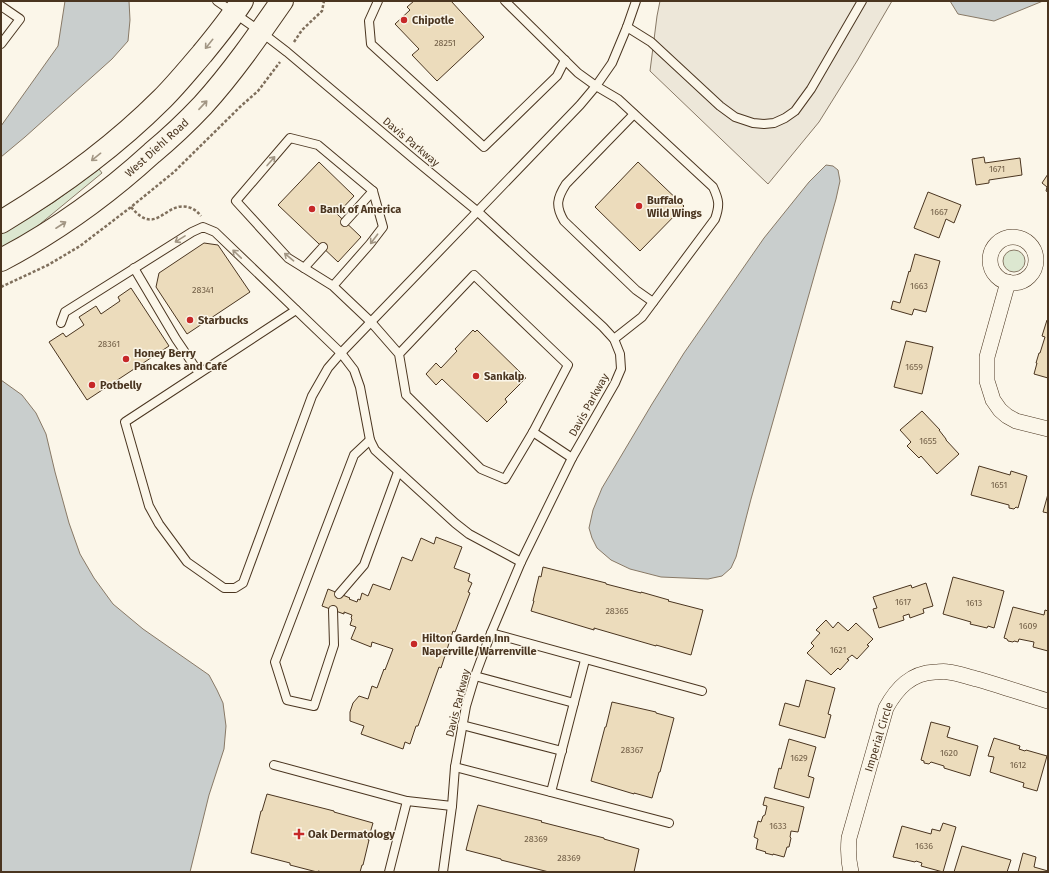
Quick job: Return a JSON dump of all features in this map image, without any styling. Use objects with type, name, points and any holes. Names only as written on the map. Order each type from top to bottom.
[{"type":"street","name":"West Diehl Road","points":[[1,260],[28,246],[78,214],[127,176],[175,133],[225,80],[282,1]]},
{"type":"street","points":[[1,222],[73,175],[143,118],[177,84],[238,7]]},
{"type":"street","points":[[1008,282],[987,357],[986,381],[993,400],[1000,410],[1016,420],[1048,429]]},
{"type":"street","name":"Imperial Circle","points":[[851,872],[848,862],[850,838],[886,708],[900,687],[908,681],[928,672],[947,672],[993,683],[1048,701]]},
{"type":"lane","name":"Davis Parkway","points":[[217,1],[238,7],[261,32],[414,160],[478,211],[603,327],[614,339],[620,354],[620,369],[615,383],[572,458],[521,562],[491,633],[475,676],[466,706],[455,767],[444,872]]},
{"type":"lane","points":[[378,1],[369,21],[371,44],[484,147],[557,76],[565,60]]},
{"type":"lane","points":[[505,1],[578,73],[618,99],[713,187],[718,198],[719,207],[715,219],[642,318],[614,339]]},
{"type":"lane","points":[[296,310],[125,422],[149,506],[159,524],[187,562],[224,588],[235,588],[243,583],[312,396],[328,368],[580,105],[596,86],[612,63],[636,1]]},
{"type":"lane","points":[[627,27],[652,42],[720,106],[735,117],[753,123],[764,124],[785,118],[795,111],[811,89],[862,1]]},
{"type":"lane","points":[[1,6],[20,19],[1,44]]},
{"type":"lane","points":[[634,114],[566,184],[560,194],[558,202],[559,213],[564,221],[636,290],[653,302]]},
{"type":"lane","points":[[334,286],[383,227],[373,191],[318,145],[290,138],[236,201],[288,258],[334,286],[371,322],[399,354],[406,395],[481,469],[505,478],[533,432],[568,365],[474,275],[399,354]]},
{"type":"lane","points":[[345,222],[373,191]]},
{"type":"lane","points":[[61,324],[65,312],[192,232],[203,227],[215,232],[341,353],[354,370],[360,387],[370,440],[375,450],[469,534],[521,562]]},
{"type":"lane","points":[[304,268],[323,247]]},
{"type":"lane","points":[[134,268],[199,373]]},
{"type":"lane","points":[[533,432],[572,458]]},
{"type":"lane","points":[[332,610],[334,645],[314,706],[287,700],[275,662],[354,455],[370,440]]},
{"type":"lane","points":[[339,594],[364,565],[398,472]]},
{"type":"lane","points":[[491,633],[702,691]]},
{"type":"lane","points":[[551,792],[585,660]]},
{"type":"lane","points":[[475,676],[574,703]]},
{"type":"lane","points":[[462,725],[562,751]]},
{"type":"lane","points":[[274,764],[407,801],[452,806]]},
{"type":"lane","points":[[455,767],[669,823]]},
{"type":"lane","points":[[389,872],[407,801]]},
{"type":"path","points":[[302,30],[322,11],[324,1]]},
{"type":"path","points":[[1,287],[48,265],[80,246],[131,207],[174,172],[263,85]]},
{"type":"path","points":[[131,207],[144,219],[150,220],[158,219],[175,207],[180,206],[190,208],[198,212],[204,221]]},
{"type":"green space","points":[[99,169],[102,173],[23,238],[1,251],[1,234],[54,202]]},
{"type":"green space","points":[[1014,250],[1022,253],[1025,261],[1022,269],[1014,272],[1006,269],[1003,261],[1006,253]]},
{"type":"shaded area","points":[[65,1],[129,1],[130,20],[128,41],[112,59],[1,157],[1,126],[58,46]]},
{"type":"shaded area","points":[[660,1],[892,1],[819,122],[768,184],[650,71]]},
{"type":"shaded area","points":[[950,1],[1043,1],[994,21],[958,14]]},
{"type":"shaded area","points":[[826,165],[833,166],[838,170],[840,181],[836,199],[736,557],[731,568],[722,576],[708,579],[661,577],[630,569],[611,560],[597,548],[589,528],[593,510],[602,488],[684,353],[764,238],[809,182]]},
{"type":"shaded area","points":[[1,380],[22,395],[36,413],[46,434],[69,523],[80,554],[94,578],[113,604],[143,629],[209,675],[223,703],[226,726],[224,749],[209,795],[190,872],[1,872]]},
{"type":"building","points":[[414,1],[451,1],[484,37],[437,81],[412,55],[419,49],[395,24],[410,10],[407,7]]},
{"type":"building","points":[[984,157],[985,163],[1020,158],[1022,175],[989,180],[989,183],[976,185],[972,159]]},
{"type":"building","name":"Bank of America","points":[[319,162],[354,196],[337,214],[361,237],[338,262],[278,205]]},
{"type":"building","name":"Buffalo Wild Wings","points":[[638,162],[684,206],[640,251],[595,207]]},
{"type":"building","points":[[1048,174],[1048,192],[1046,191],[1047,187],[1042,183]]},
{"type":"building","points":[[928,192],[961,205],[954,223],[946,219],[939,238],[914,228]]},
{"type":"building","points":[[204,243],[218,245],[250,292],[187,334],[156,287],[159,273]]},
{"type":"building","points":[[915,254],[940,261],[926,312],[914,309],[912,315],[891,309],[893,301],[900,303]]},
{"type":"building","points":[[131,288],[169,346],[87,400],[49,342],[63,333],[66,337],[84,325],[79,317],[96,306],[101,314],[120,301],[118,297]]},
{"type":"building","points":[[1047,320],[1048,378],[1034,374],[1036,363],[1045,337],[1042,336]]},
{"type":"building","name":"Sankalp","points":[[473,330],[475,332],[477,330],[526,378],[505,399],[507,402],[487,422],[442,379],[436,385],[426,374],[436,363],[441,368],[457,351],[455,349]]},
{"type":"building","points":[[906,341],[933,347],[922,394],[894,387]]},
{"type":"building","points":[[922,411],[940,430],[946,440],[959,454],[937,474],[921,456],[919,458],[907,446],[911,442],[900,430]]},
{"type":"building","points":[[979,466],[1010,475],[1011,471],[1027,476],[1018,508],[1009,508],[1009,505],[971,495]]},
{"type":"building","points":[[1048,494],[1048,513],[1043,512]]},
{"type":"building","name":"Hilton Garden Inn Naperville/Warrenville","points":[[436,537],[462,547],[454,568],[470,574],[468,581],[472,583],[468,592],[470,593],[455,632],[453,631],[441,668],[439,667],[418,726],[416,726],[410,744],[405,742],[403,749],[361,734],[364,726],[350,721],[350,712],[353,703],[359,696],[368,699],[372,686],[377,688],[393,649],[372,642],[371,647],[351,639],[356,627],[350,625],[352,615],[344,612],[344,614],[322,606],[328,589],[357,602],[358,599],[360,600],[362,593],[368,596],[373,584],[390,590],[402,557],[412,561],[421,538],[434,544]]},
{"type":"building","points":[[543,567],[641,592],[703,610],[691,655],[594,628],[594,630],[531,611],[539,576],[541,577]]},
{"type":"building","points":[[953,577],[1004,591],[994,628],[970,624],[971,622],[943,614]]},
{"type":"building","points":[[926,583],[933,606],[923,609],[924,613],[910,618],[909,614],[903,616],[904,620],[879,628],[873,609],[877,608],[873,597],[911,585],[912,588]]},
{"type":"building","points":[[1013,607],[1044,615],[1045,610],[1048,611],[1048,651],[1033,647],[1034,642],[1019,639],[1018,642],[1013,642],[1004,638]]},
{"type":"building","points":[[826,620],[833,628],[838,622],[848,631],[856,623],[873,639],[867,645],[869,646],[857,659],[852,655],[847,659],[849,660],[840,670],[838,668],[831,675],[807,653],[814,646],[811,643],[820,633],[816,630]]},
{"type":"building","points":[[806,680],[835,688],[828,714],[831,715],[825,738],[779,725],[785,703],[799,707]]},
{"type":"building","points":[[612,702],[656,712],[674,718],[652,798],[591,781]]},
{"type":"building","points":[[931,722],[950,727],[947,737],[978,746],[970,776],[944,768],[944,766],[931,762],[929,764],[924,763],[924,761],[921,760]]},
{"type":"building","points":[[994,738],[1020,746],[1019,749],[1047,756],[1037,791],[1023,787],[1024,783],[990,772],[994,757],[988,756]]},
{"type":"building","points":[[789,739],[816,747],[808,776],[814,778],[809,798],[774,788]]},
{"type":"building","points":[[267,794],[334,811],[373,823],[360,872],[317,872],[251,853],[261,811]]},
{"type":"building","points":[[765,797],[804,807],[798,832],[791,831],[789,847],[787,847],[784,857],[765,853],[766,852],[756,849],[758,839],[754,837],[758,821],[761,822],[763,816],[765,815],[767,806],[763,805]]},
{"type":"building","points":[[478,805],[542,821],[541,822],[604,838],[639,849],[634,872],[549,872],[466,850]]},
{"type":"building","points":[[943,823],[956,827],[943,872],[921,866],[922,863],[916,861],[893,857],[902,826],[931,834],[932,829],[940,831]]},
{"type":"building","points":[[962,846],[1011,860],[1007,872],[954,872]]},
{"type":"building","points":[[1023,853],[1036,857],[1034,867],[1048,872],[1018,872]]},
{"type":"place","name":"Chipotle","points":[[404,20]]},
{"type":"place","name":"Buffalo Wild Wings","points":[[639,206]]},
{"type":"place","name":"Bank of America","points":[[312,209]]},
{"type":"place","name":"Starbucks","points":[[190,320]]},
{"type":"place","name":"Honey Berry Pancakes and Cafe","points":[[126,359]]},
{"type":"place","name":"Sankalp","points":[[476,376]]},
{"type":"place","name":"Potbelly","points":[[92,385]]},
{"type":"place","name":"Hilton Garden Inn Naperville/Warrenville","points":[[414,644]]},
{"type":"place","name":"Oak Dermatology","points":[[299,834]]}]
